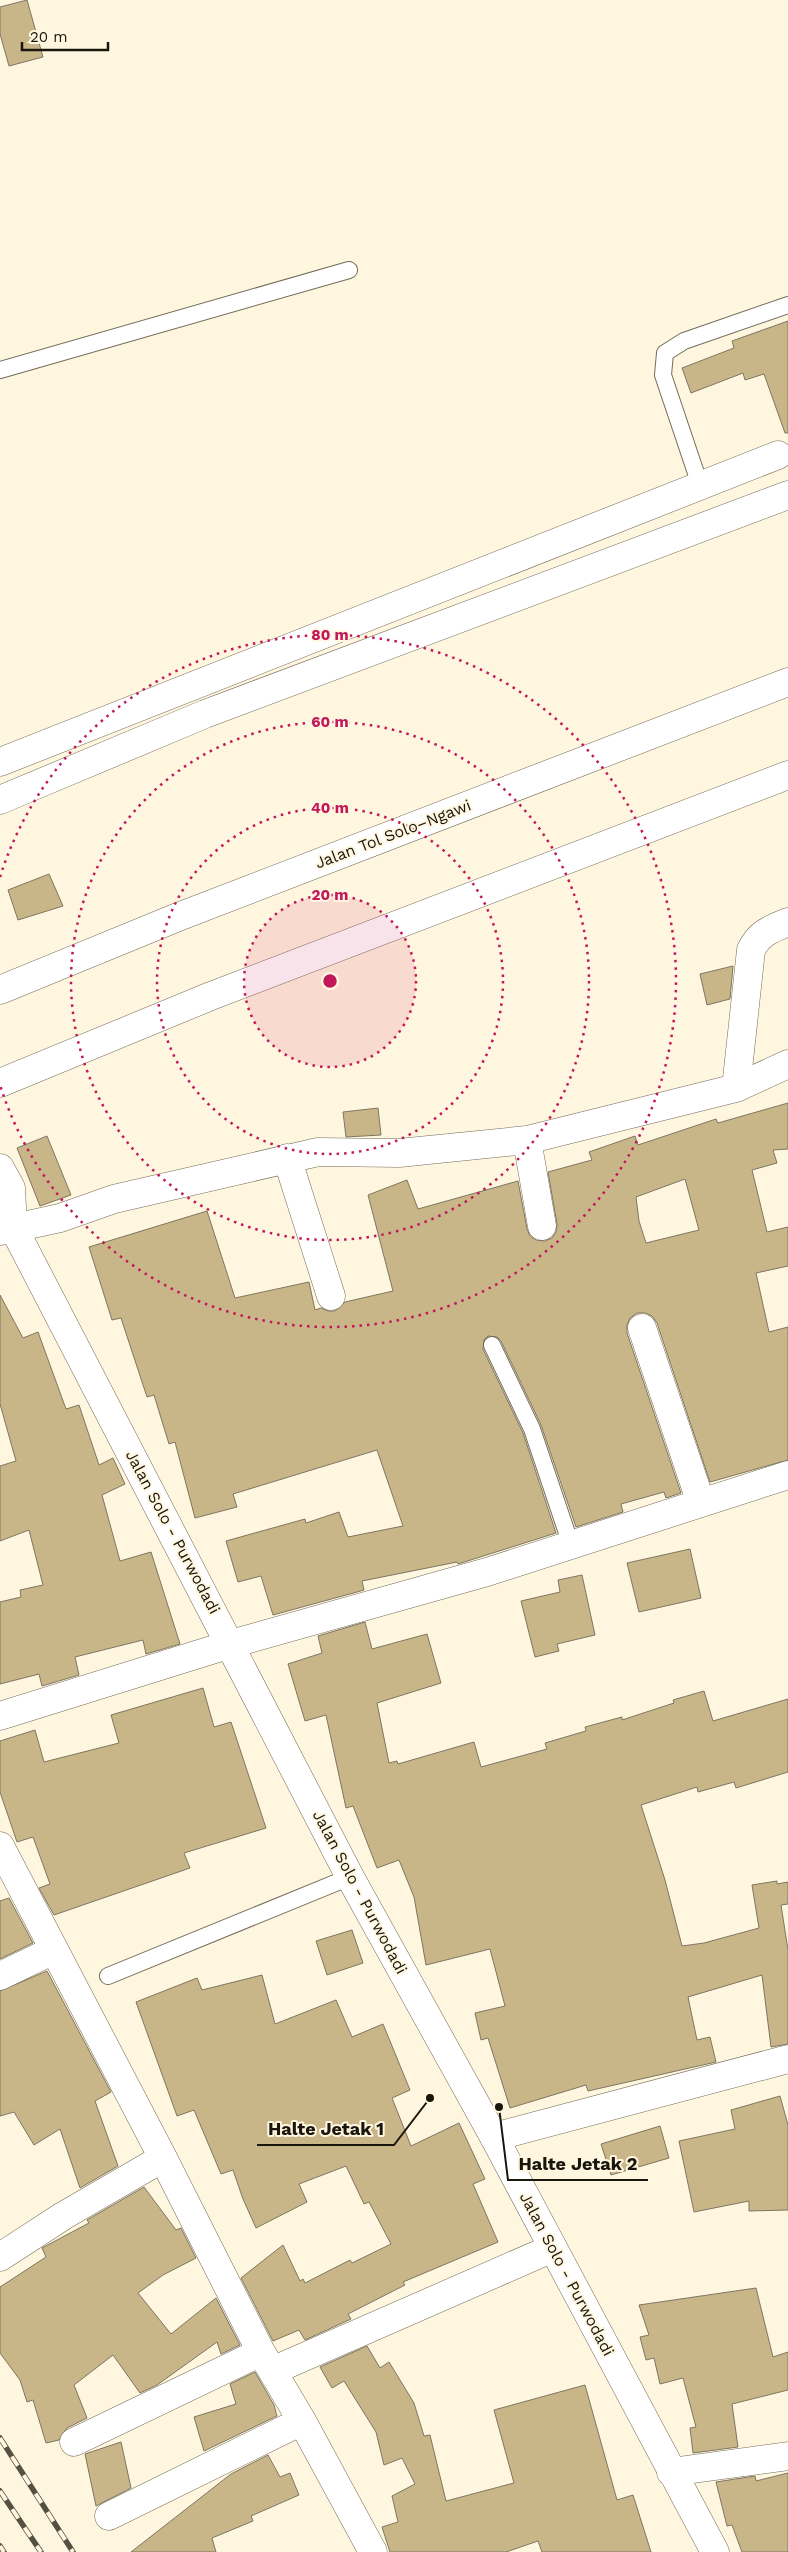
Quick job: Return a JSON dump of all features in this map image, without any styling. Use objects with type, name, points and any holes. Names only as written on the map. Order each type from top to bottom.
[{"type":"main road","points":[[0,762],[778,455]]},
{"type":"main road","points":[[0,800],[205,714],[788,495]]},
{"type":"main road","name":"Jalan Tol Solo–Ngawi","points":[[0,990],[178,917],[788,682]]},
{"type":"main road","points":[[0,1083],[211,996],[788,775]]},
{"type":"main road","points":[[736,1088],[751,950],[757,938],[770,929],[788,922]]},
{"type":"main road","points":[[4,1225],[60,1218],[114,1199],[318,1152],[399,1153],[526,1140],[736,1088],[788,1064]]},
{"type":"main road","points":[[526,1140],[542,1226]]},
{"type":"main road","points":[[287,1158],[330,1296]]},
{"type":"main road","name":"Jalan Solo - Purwodadi","points":[[0,1168],[11,1188],[4,1225],[231,1644],[350,1877],[494,2137],[715,2552]]},
{"type":"main road","points":[[642,1328],[701,1503]]},
{"type":"main road","points":[[0,1716],[231,1644],[486,1572],[788,1475]]},
{"type":"main road","points":[[0,1846],[267,2361],[373,2552]]},
{"type":"main road","points":[[0,1976],[54,1950]]},
{"type":"main road","points":[[494,2137],[788,2059]]},
{"type":"main road","points":[[0,2257],[62,2216],[163,2158]]},
{"type":"main road","points":[[74,2442],[267,2361],[553,2248]]},
{"type":"main road","points":[[109,2516],[302,2421]]},
{"type":"main road","points":[[671,2472],[788,2456]]},
{"type":"lane","points":[[0,370],[349,270]]},
{"type":"lane","points":[[700,485],[663,375],[665,354],[684,341],[788,305]]},
{"type":"lane","points":[[492,1345],[532,1429],[571,1545]]},
{"type":"lane","points":[[108,1976],[350,1877]]},
{"type":"building","points":[[27,0],[43,57],[9,66],[0,34],[0,7]]},
{"type":"building","points":[[788,321],[788,433],[785,433],[764,374],[745,380],[743,373],[691,393],[682,368],[734,348],[732,341]]},
{"type":"building","points":[[49,874],[63,906],[18,920],[8,890]]},
{"type":"building","points":[[733,966],[730,999],[707,1005],[700,974]]},
{"type":"building","points":[[788,1103],[788,1149],[773,1150],[777,1163],[752,1170],[767,1232],[788,1227],[788,1266],[756,1273],[769,1332],[788,1327],[788,1460],[710,1482],[657,1323],[652,1316],[646,1313],[637,1313],[630,1318],[627,1325],[627,1333],[681,1493],[666,1498],[664,1492],[621,1504],[623,1512],[576,1527],[541,1425],[501,1341],[497,1337],[488,1336],[484,1340],[483,1349],[523,1433],[556,1533],[458,1564],[457,1562],[362,1581],[364,1590],[273,1615],[261,1576],[238,1582],[226,1541],[305,1519],[306,1523],[339,1512],[348,1537],[403,1526],[377,1450],[233,1494],[237,1507],[195,1518],[175,1442],[169,1444],[154,1395],[147,1397],[121,1318],[112,1320],[89,1247],[207,1211],[235,1298],[309,1282],[315,1310],[321,1308],[335,1311],[345,1302],[393,1291],[368,1195],[407,1180],[418,1209],[518,1181],[530,1236],[536,1240],[545,1241],[552,1238],[556,1232],[557,1224],[548,1172],[592,1160],[589,1152],[635,1136],[638,1145],[716,1119],[718,1123]],"holes":[[[685,1179],[699,1230],[646,1243],[639,1221],[636,1197]]]},
{"type":"building","points":[[378,1108],[381,1135],[346,1137],[343,1112]]},
{"type":"building","points":[[47,1136],[71,1195],[40,1206],[17,1148]]},
{"type":"building","points":[[0,1295],[23,1338],[38,1332],[66,1409],[79,1405],[99,1465],[113,1458],[125,1484],[102,1495],[120,1561],[151,1552],[180,1644],[146,1654],[143,1640],[75,1657],[79,1675],[42,1686],[39,1674],[0,1684],[0,1602],[21,1597],[20,1590],[43,1585],[29,1530],[0,1541],[0,1466],[16,1461],[0,1404]]},
{"type":"building","points":[[690,1549],[701,1598],[639,1612],[627,1563]]},
{"type":"building","points":[[582,1575],[595,1635],[557,1644],[559,1651],[535,1657],[521,1601],[560,1592],[558,1580]]},
{"type":"building","points":[[365,1622],[372,1649],[427,1634],[441,1683],[377,1703],[389,1763],[397,1761],[398,1764],[474,1742],[481,1767],[547,1749],[545,1743],[586,1731],[585,1727],[622,1717],[622,1720],[674,1703],[673,1700],[704,1691],[713,1721],[788,1699],[788,1772],[736,1788],[734,1782],[698,1792],[697,1787],[641,1805],[665,1880],[682,1946],[704,1943],[759,1928],[752,1885],[777,1881],[777,1884],[788,1882],[788,1904],[781,1905],[788,1950],[788,2044],[771,2047],[762,1975],[688,1997],[697,2040],[710,2037],[716,2062],[588,2091],[586,2085],[510,2108],[488,2038],[481,2040],[475,2013],[505,2006],[490,1949],[426,1965],[414,1897],[399,1860],[377,1868],[353,1806],[346,1808],[326,1715],[305,1721],[288,1664],[322,1653],[318,1636]]},
{"type":"building","points":[[203,1688],[214,1727],[231,1722],[266,1828],[184,1853],[190,1868],[54,1915],[39,1888],[50,1884],[33,1837],[17,1842],[0,1792],[0,1741],[35,1730],[44,1762],[119,1743],[111,1715]]},
{"type":"building","points":[[9,1898],[33,1943],[0,1959],[0,1901]]},
{"type":"building","points":[[352,1930],[363,1963],[327,1975],[316,1941]]},
{"type":"building","points":[[47,1971],[111,2092],[95,2101],[118,2166],[80,2188],[60,2129],[34,2145],[14,2112],[0,2116],[0,1991]]},
{"type":"building","points":[[262,1975],[275,2024],[336,2000],[352,2037],[383,2024],[410,2090],[392,2098],[411,2146],[459,2123],[485,2179],[473,2184],[498,2242],[403,2282],[405,2285],[348,2314],[351,2319],[305,2340],[299,2330],[273,2341],[241,2278],[283,2245],[300,2281],[303,2279],[305,2283],[350,2260],[352,2263],[391,2244],[369,2202],[364,2204],[346,2166],[299,2184],[307,2202],[256,2228],[233,2170],[221,2174],[194,2110],[177,2116],[136,2002],[197,1978],[202,1990]]},
{"type":"building","points":[[780,2096],[788,2125],[788,2210],[749,2211],[749,2201],[694,2212],[679,2141],[735,2129],[731,2110]]},
{"type":"building","points":[[660,2126],[669,2158],[611,2175],[601,2144]]},
{"type":"building","points":[[144,2187],[176,2230],[181,2228],[196,2258],[163,2275],[138,2293],[171,2334],[216,2298],[240,2345],[221,2354],[217,2342],[157,2385],[140,2393],[113,2355],[74,2385],[87,2418],[67,2428],[59,2440],[46,2443],[33,2400],[27,2402],[20,2380],[0,2353],[0,2287],[46,2257],[42,2248],[89,2223],[87,2220]]},
{"type":"building","points":[[756,2288],[773,2357],[788,2352],[788,2390],[732,2404],[738,2447],[693,2453],[690,2428],[696,2427],[683,2378],[660,2384],[654,2358],[646,2360],[640,2337],[649,2335],[639,2305]]},
{"type":"building","points":[[367,2346],[380,2368],[389,2362],[414,2403],[424,2436],[430,2435],[446,2501],[514,2483],[494,2410],[585,2385],[617,2500],[633,2495],[651,2552],[542,2552],[538,2541],[506,2552],[390,2552],[382,2527],[398,2522],[392,2496],[415,2484],[402,2458],[384,2465],[376,2432],[344,2381],[332,2388],[320,2367]]},
{"type":"building","points":[[255,2372],[274,2405],[277,2416],[204,2451],[194,2417],[236,2404],[230,2384]]},
{"type":"building","points":[[121,2442],[131,2488],[96,2506],[85,2454]]},
{"type":"building","points":[[268,2455],[280,2477],[290,2473],[299,2495],[251,2516],[253,2521],[212,2538],[216,2552],[131,2552],[231,2474]]},
{"type":"building","points":[[788,2473],[788,2552],[742,2552],[732,2525],[727,2526],[716,2482],[755,2476],[756,2481]]},
{"type":"railway","points":[[0,2438],[73,2552]]},
{"type":"railway","points":[[0,2491],[41,2552]]},
{"type":"railway","points":[[0,2546],[4,2552]]},
{"type":"place","name":"Halte Jetak 1","points":[[430,2098]]},
{"type":"place","name":"Halte Jetak 2","points":[[499,2107]]}]
